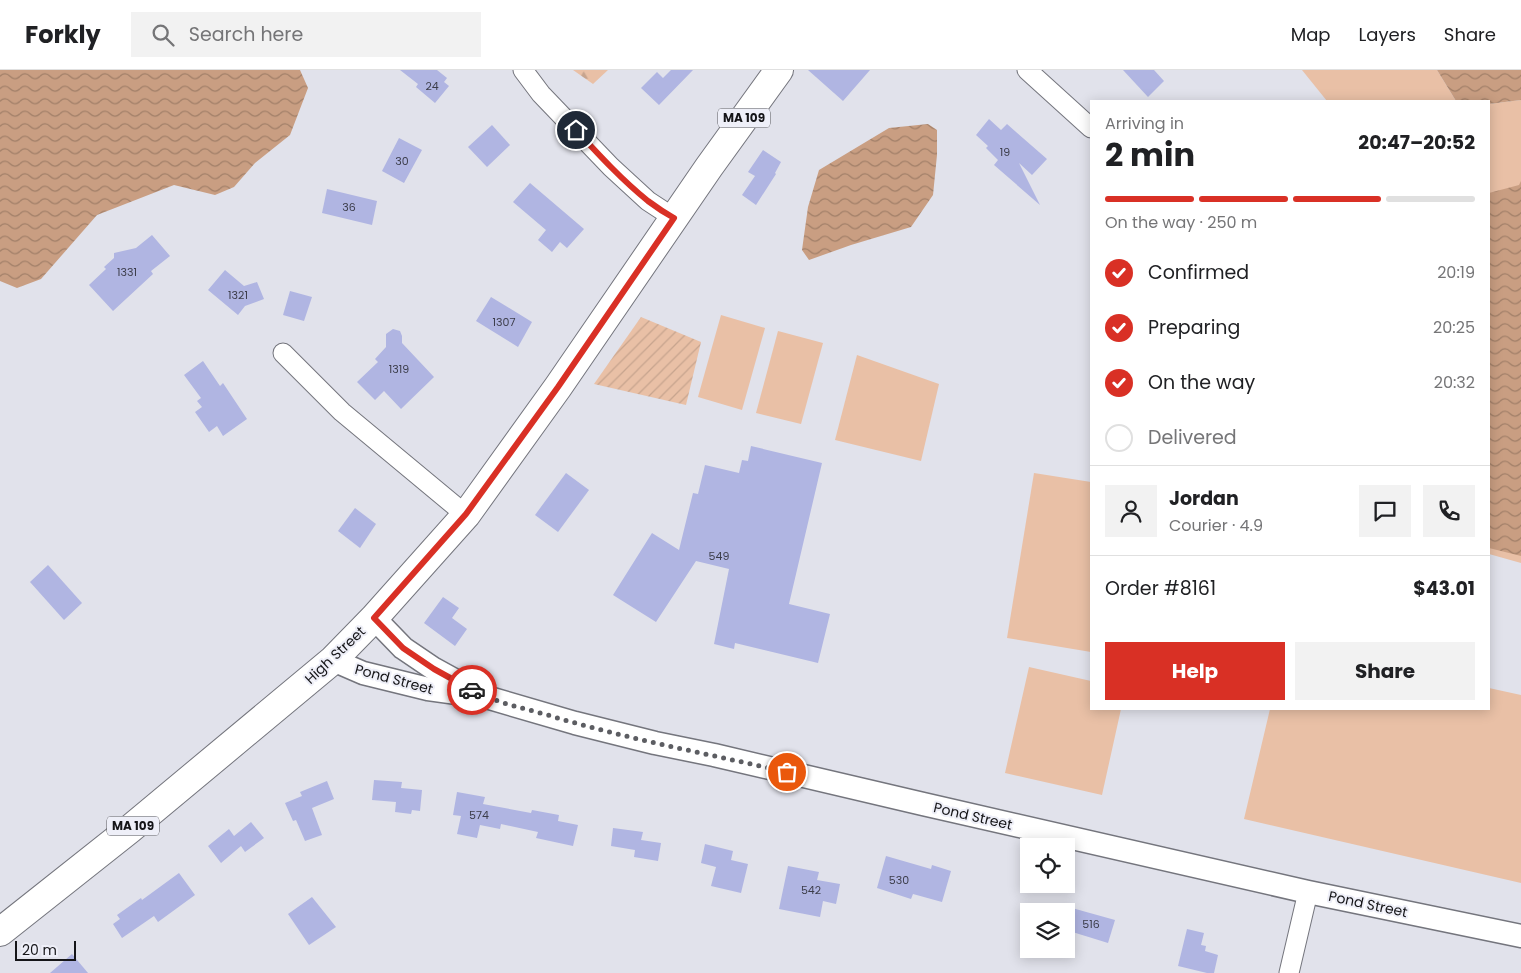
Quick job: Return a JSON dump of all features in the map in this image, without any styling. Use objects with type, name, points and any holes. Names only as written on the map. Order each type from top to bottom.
[{"type":"main road","name":"High Street","points":[[0,932],[130,829],[333,660],[374,618],[466,514],[553,394],[779,70]]},
{"type":"street","points":[[523,70],[541,94],[611,167],[648,201],[674,218]]},
{"type":"street","points":[[1027,70],[1090,127]]},
{"type":"street","points":[[283,353],[342,412],[466,514]]},
{"type":"street","name":"Pond Street","points":[[374,618],[403,648],[434,669],[486,697]]},
{"type":"street","name":"Pond Street","points":[[333,660],[363,673],[412,686],[486,697],[575,723],[655,743],[1308,892],[1521,936]]},
{"type":"street","points":[[1289,973],[1308,892]]},
{"type":"green space","points":[[573,70],[608,70],[593,84]]},
{"type":"green space","points":[[1302,70],[1437,70],[1455,100],[1326,100]]},
{"type":"green space","points":[[1521,100],[1521,563],[1490,554],[1490,104]]},
{"type":"green space","points":[[721,315],[765,328],[742,410],[698,397]]},
{"type":"green space","points":[[641,317],[701,342],[686,405],[594,384]]},
{"type":"green space","points":[[778,331],[823,343],[801,424],[756,413]]},
{"type":"green space","points":[[857,355],[939,384],[921,461],[835,440]]},
{"type":"green space","points":[[1034,473],[1090,482],[1090,652],[1007,638]]},
{"type":"green space","points":[[1029,667],[1090,681],[1090,710],[1121,710],[1102,795],[1005,773]]},
{"type":"green space","points":[[1490,688],[1521,695],[1521,883],[1244,819],[1270,710],[1490,710]]},
{"type":"water","points":[[0,70],[300,70],[308,88],[290,135],[255,163],[234,187],[215,195],[174,185],[97,215],[41,279],[17,288],[0,281]]},
{"type":"water","points":[[1437,70],[1521,70],[1521,100],[1490,104],[1490,100],[1455,100]]},
{"type":"water","points":[[928,124],[937,130],[937,155],[933,195],[911,227],[809,260],[802,250],[808,207],[819,170],[889,128]]},
{"type":"water","points":[[1521,181],[1521,556],[1490,548],[1490,193],[1519,185]]},
{"type":"building","points":[[400,70],[437,70],[447,78],[444,82],[449,86],[435,103],[416,87],[418,84]]},
{"type":"building","points":[[671,70],[693,70],[659,105],[641,88],[657,72],[663,78]]},
{"type":"building","points":[[808,70],[870,70],[843,101]]},
{"type":"building","points":[[1123,70],[1154,70],[1164,81],[1148,97]]},
{"type":"building","points":[[989,119],[1001,130],[1007,124],[1047,159],[1032,175],[1019,163],[1040,205],[994,165],[998,160],[986,148],[988,146],[976,135]]},
{"type":"building","points":[[492,125],[510,145],[487,167],[468,147]]},
{"type":"building","points":[[399,138],[422,150],[404,183],[382,171]]},
{"type":"building","points":[[763,150],[781,162],[776,174],[756,205],[742,195],[755,176],[748,172]]},
{"type":"building","points":[[530,183],[584,229],[567,248],[560,242],[552,252],[538,240],[546,230],[513,202]]},
{"type":"building","points":[[327,189],[377,201],[372,225],[322,213]]},
{"type":"building","points":[[152,235],[170,256],[151,271],[153,274],[113,311],[89,285],[106,269],[104,267],[114,258],[114,253],[136,248]]},
{"type":"building","points":[[225,270],[244,286],[257,282],[264,299],[245,306],[238,315],[208,290]]},
{"type":"building","points":[[290,291],[312,297],[304,321],[283,315]]},
{"type":"building","points":[[491,297],[532,322],[518,347],[476,321]]},
{"type":"building","points":[[393,329],[400,331],[402,343],[434,377],[401,409],[384,391],[375,400],[357,382],[378,362],[375,359],[386,347],[386,334]]},
{"type":"building","points":[[203,361],[220,386],[223,383],[247,419],[223,436],[217,426],[209,432],[195,412],[202,407],[197,401],[201,398],[184,375]]},
{"type":"building","points":[[751,446],[822,463],[789,604],[830,614],[818,663],[735,643],[734,649],[714,644],[729,569],[696,561],[656,622],[613,595],[652,533],[679,550],[693,493],[698,494],[705,465],[739,473],[742,460],[748,461]]},
{"type":"building","points":[[566,473],[589,490],[558,532],[535,515]]},
{"type":"building","points":[[355,508],[376,524],[360,548],[338,531]]},
{"type":"building","points":[[48,565],[82,603],[64,620],[30,582]]},
{"type":"building","points":[[443,597],[459,608],[452,618],[467,629],[455,646],[424,623]]},
{"type":"building","points":[[374,780],[402,782],[401,788],[422,790],[420,811],[412,810],[411,814],[395,812],[396,802],[372,800]]},
{"type":"building","points":[[327,781],[334,799],[312,808],[322,835],[305,841],[296,820],[293,821],[285,803],[302,796],[300,792]]},
{"type":"building","points":[[457,792],[485,797],[483,804],[531,813],[532,810],[559,815],[558,821],[578,825],[573,846],[536,838],[538,832],[501,824],[500,829],[480,825],[477,838],[457,834],[461,816],[453,815]]},
{"type":"building","points":[[251,822],[264,838],[245,852],[241,846],[221,863],[208,846],[229,829],[234,836]]},
{"type":"building","points":[[613,828],[643,832],[641,840],[661,843],[658,861],[634,857],[635,850],[611,846]]},
{"type":"building","points":[[705,844],[733,851],[731,860],[748,864],[741,893],[711,886],[716,867],[701,863]]},
{"type":"building","points":[[886,856],[931,869],[932,865],[951,871],[942,902],[913,894],[911,899],[877,888]]},
{"type":"building","points":[[788,866],[819,872],[817,880],[840,884],[836,904],[823,901],[820,917],[779,909]]},
{"type":"building","points":[[179,873],[195,895],[158,922],[154,916],[122,938],[113,924],[120,919],[117,915],[141,898],[142,900]]},
{"type":"building","points":[[312,897],[336,927],[309,945],[288,914]]},
{"type":"building","points":[[1075,909],[1115,920],[1108,943],[1075,933]]},
{"type":"building","points":[[1187,929],[1204,933],[1201,945],[1206,946],[1205,951],[1218,955],[1214,973],[1178,966]]},
{"type":"building","points":[[72,954],[88,973],[50,973]]},
{"type":"way so far","points":[[472,690],[486,697],[575,723],[787,772]]},
{"type":"route","points":[[472,690],[434,669],[403,648],[374,618],[466,514],[558,387],[674,218],[648,201],[611,167],[576,130]]}]
